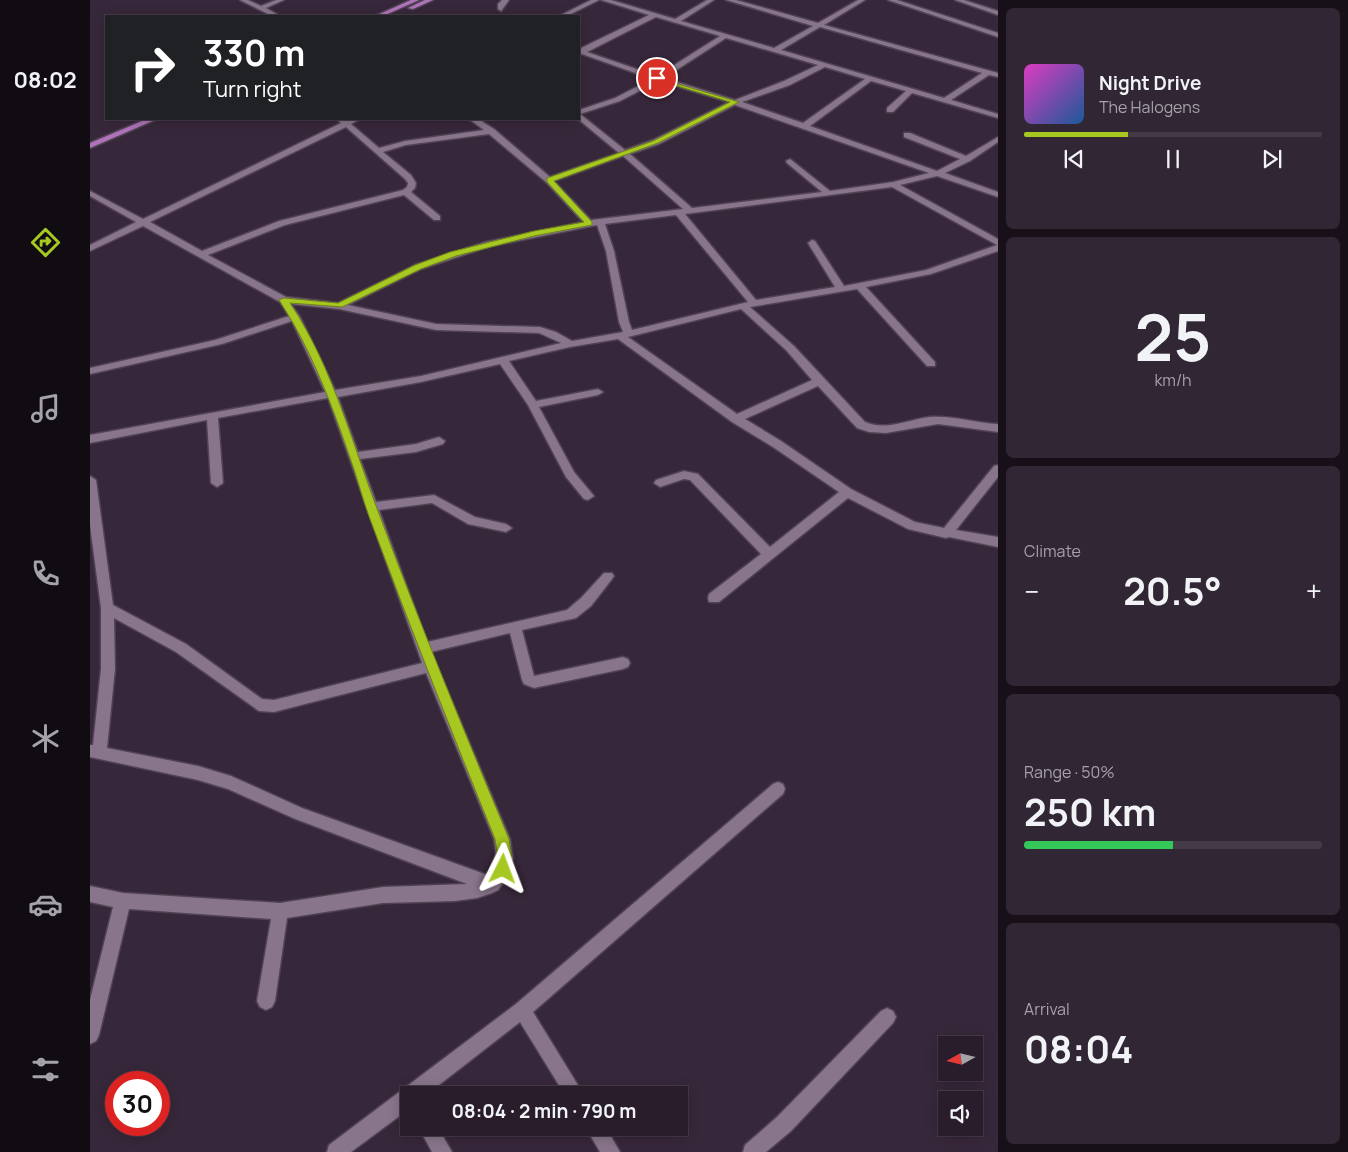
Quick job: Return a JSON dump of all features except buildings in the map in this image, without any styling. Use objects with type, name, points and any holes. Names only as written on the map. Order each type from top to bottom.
[{"type":"main road","points":[[380,15],[416,0]]},
{"type":"main road","points":[[394,15],[430,0]]},
{"type":"main road","points":[[90,138],[134,120]]},
{"type":"main road","points":[[90,146],[151,120]]},
{"type":"street","points":[[243,0],[275,15]]},
{"type":"street","points":[[261,8],[281,0]]},
{"type":"street","points":[[501,9],[501,4],[506,0]]},
{"type":"street","points":[[564,15],[596,0]]},
{"type":"street","points":[[604,0],[998,116]]},
{"type":"street","points":[[676,21],[712,0]]},
{"type":"street","points":[[729,0],[998,75]]},
{"type":"street","points":[[774,51],[817,24],[862,0]]},
{"type":"street","points":[[891,0],[998,35]]},
{"type":"street","points":[[958,0],[998,13]]},
{"type":"street","points":[[580,52],[655,15]]},
{"type":"street","points":[[580,112],[603,105],[657,78],[725,36]]},
{"type":"street","points":[[580,52],[735,102],[998,195]]},
{"type":"street","points":[[549,180],[656,142],[735,102],[787,83],[824,66]]},
{"type":"street","points":[[944,101],[988,72]]},
{"type":"street","points":[[803,127],[869,79]]},
{"type":"street","points":[[890,110],[910,91]]},
{"type":"street","points":[[580,117],[691,212]]},
{"type":"street","points":[[474,120],[491,131],[549,180],[589,223]]},
{"type":"street","points":[[90,248],[344,121],[408,177],[412,183],[411,188],[406,192],[282,223],[202,254]]},
{"type":"street","points":[[377,151],[415,142],[491,131]]},
{"type":"street","points":[[907,135],[967,159]]},
{"type":"street","points":[[339,306],[418,267],[453,254],[534,233],[589,223],[691,212],[893,184],[937,174],[967,159],[998,139]]},
{"type":"street","points":[[790,161],[828,193]]},
{"type":"street","points":[[893,184],[998,243]]},
{"type":"street","points":[[406,192],[437,218]]},
{"type":"street","points":[[90,193],[284,300],[339,306],[436,327],[540,330],[553,334],[570,344]]},
{"type":"street","points":[[679,213],[754,303]]},
{"type":"street","points":[[600,222],[610,251],[625,335],[736,419],[777,444],[847,492],[912,526],[946,534],[967,535],[998,542]]},
{"type":"street","points":[[812,243],[841,289]]},
{"type":"street","points":[[90,438],[332,393],[421,379],[570,344],[625,335],[754,303],[859,286],[946,267],[998,248]]},
{"type":"street","points":[[859,286],[931,364]]},
{"type":"street","points":[[90,894],[123,901],[280,911],[383,895],[455,893],[477,890],[492,885],[503,869],[505,847],[423,648],[371,507],[332,393],[295,318],[284,300]]},
{"type":"street","points":[[742,306],[790,348],[861,426],[869,430],[878,431],[939,420],[993,428],[998,438]]},
{"type":"street","points":[[90,371],[218,342],[295,318]]},
{"type":"street","points":[[503,360],[533,405],[570,474],[588,496]]},
{"type":"street","points":[[736,419],[819,382]]},
{"type":"street","points":[[533,405],[598,392]]},
{"type":"street","points":[[212,415],[217,482]]},
{"type":"street","points":[[355,456],[416,448],[438,442]]},
{"type":"street","points":[[946,534],[998,469]]},
{"type":"street","points":[[660,483],[684,475],[694,477],[770,555]]},
{"type":"street","points":[[90,480],[107,608],[108,669],[94,752],[198,773],[231,783],[298,813],[492,885]]},
{"type":"street","points":[[714,598],[847,492]]},
{"type":"street","points":[[371,507],[434,498],[472,521],[506,528]]},
{"type":"street","points":[[423,648],[571,614],[586,602],[608,576]]},
{"type":"street","points":[[107,608],[181,648],[259,705],[274,706],[431,666]]},
{"type":"street","points":[[515,628],[527,675],[529,680],[534,682],[623,663]]},
{"type":"street","points":[[423,1086],[522,1010],[778,789]]},
{"type":"street","points":[[90,1035],[123,901]]},
{"type":"street","points":[[266,1001],[280,911]]},
{"type":"street","points":[[522,1010],[569,1086]]},
{"type":"street","points":[[752,1152],[784,1124],[887,1017]]},
{"type":"street","points":[[336,1152],[400,1104]]},
{"type":"street","points":[[433,1136],[443,1152]]},
{"type":"street","points":[[600,1136],[610,1152]]},
{"type":"route","points":[[503,869],[505,847],[423,648],[371,507],[332,393],[295,318],[284,300],[339,306],[418,267],[453,254],[534,233],[589,223],[549,180],[656,142],[735,102],[657,78]]}]
